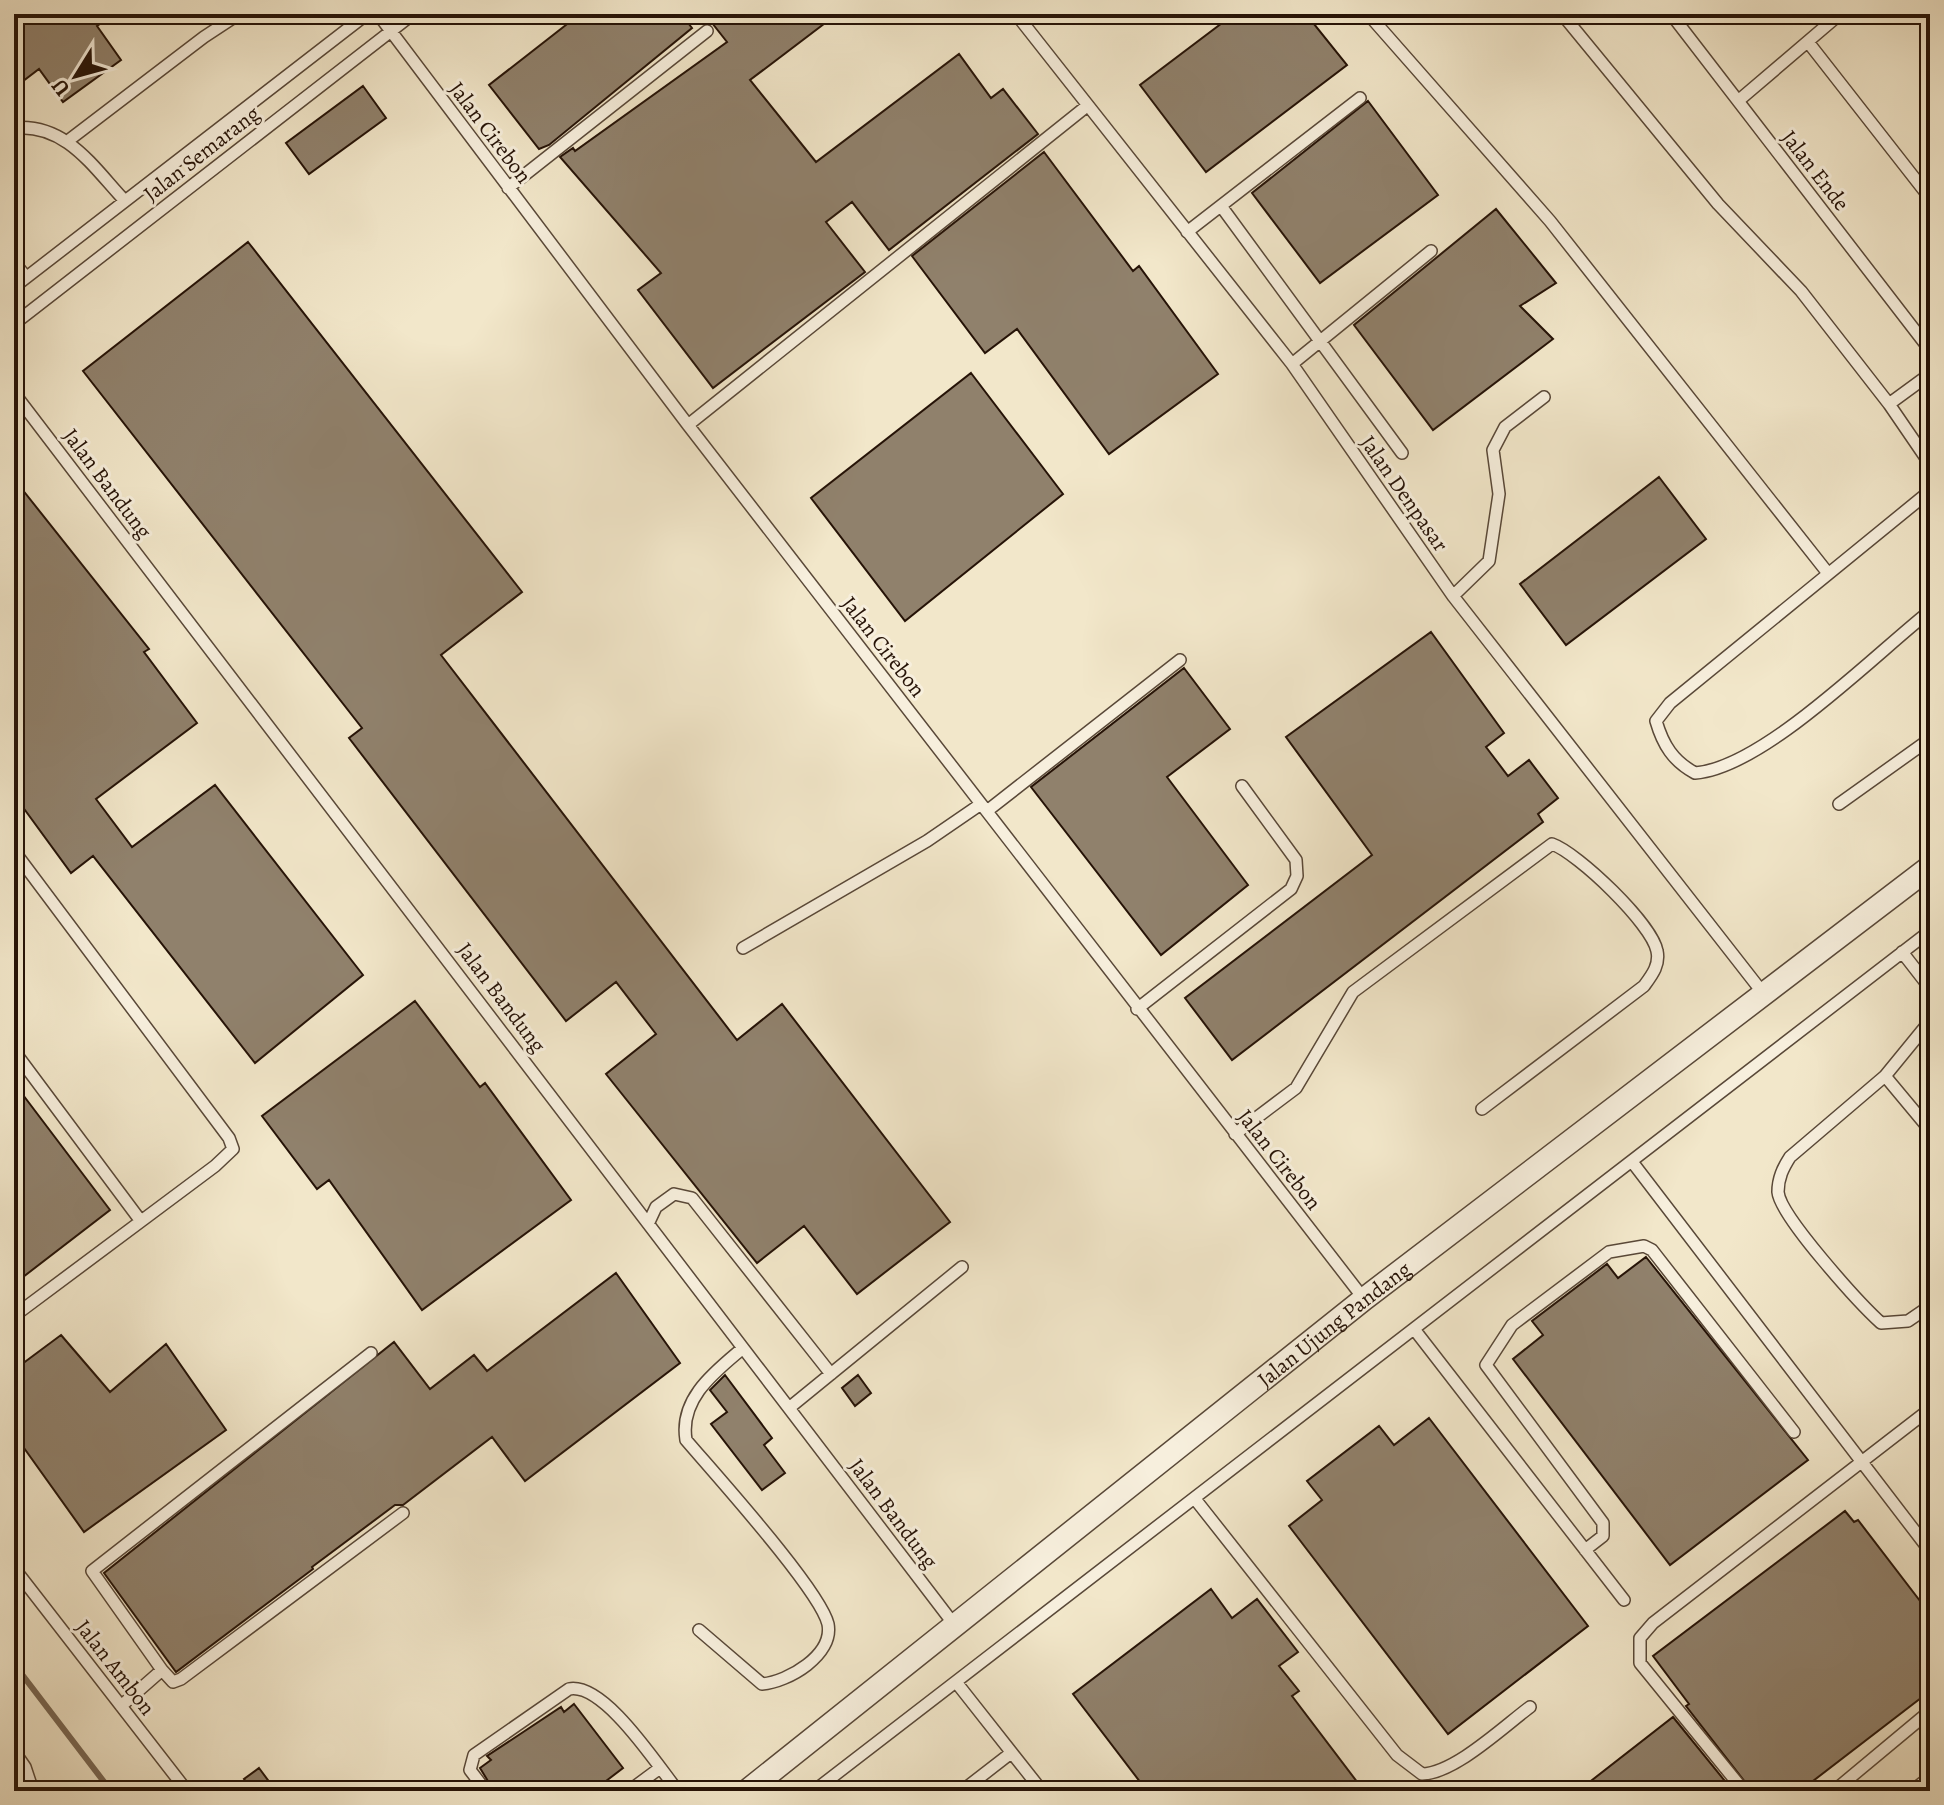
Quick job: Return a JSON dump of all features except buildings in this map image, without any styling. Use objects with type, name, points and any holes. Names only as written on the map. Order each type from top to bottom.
[{"type":"street","name":"Jalan Ujung Pandang","points":[[747,1791],[1364,1299],[1930,867]]},
{"type":"lane","points":[[69,140],[239,14]]},
{"type":"lane","name":"Jalan Semarang","points":[[14,287],[367,14]]},
{"type":"lane","name":"Jalan Cirebon","points":[[378,14],[688,425],[1364,1299]]},
{"type":"lane","name":"Jalan Semarang","points":[[14,324],[413,14]]},
{"type":"lane","name":"Jalan Denpasar","points":[[1016,14],[1292,364],[1453,596],[1763,993]]},
{"type":"lane","points":[[1368,14],[1550,221],[1827,572]]},
{"type":"lane","points":[[1562,14],[1718,204],[1801,291],[1889,404],[1930,464]]},
{"type":"lane","name":"Jalan Ende","points":[[1671,14],[1930,350]]},
{"type":"lane","points":[[1738,101],[1840,14]]},
{"type":"lane","points":[[508,188],[707,31]]},
{"type":"lane","points":[[1808,42],[1930,198]]},
{"type":"lane","points":[[1187,232],[1360,98]]},
{"type":"lane","points":[[688,425],[1087,106]]},
{"type":"lane","points":[[14,128],[31,126],[69,140],[125,201]]},
{"type":"lane","points":[[1221,206],[1402,453]]},
{"type":"lane","points":[[1292,364],[1431,251]]},
{"type":"lane","points":[[14,262],[26,277]]},
{"type":"lane","points":[[1889,404],[1930,374]]},
{"type":"lane","name":"Jalan Bandung","points":[[14,393],[956,1627]]},
{"type":"lane","points":[[1453,596],[1489,561],[1499,494],[1493,450],[1505,427],[1544,397]]},
{"type":"lane","points":[[1930,491],[1670,703],[1656,721],[1662,743],[1682,766],[1695,773],[1733,765],[1777,735],[1930,611]]},
{"type":"lane","points":[[743,948],[984,808],[1180,660]]},
{"type":"lane","points":[[1839,804],[1930,739]]},
{"type":"lane","points":[[1137,1009],[1291,889],[1297,876],[1296,860],[1242,786]]},
{"type":"lane","points":[[1235,1134],[1296,1088],[1353,992],[1552,844],[1594,873],[1634,915],[1658,950],[1657,968],[1644,986],[1482,1109]]},
{"type":"lane","points":[[14,851],[233,1144],[229,1155],[14,1316]]},
{"type":"lane","points":[[814,1791],[1633,1163],[1930,931]]},
{"type":"lane","points":[[1902,952],[1930,988]]},
{"type":"lane","points":[[1930,1021],[1885,1076],[1790,1157],[1780,1172],[1778,1194],[1805,1236],[1863,1307],[1881,1323],[1908,1321],[1930,1306]]},
{"type":"lane","points":[[14,1051],[140,1220]]},
{"type":"lane","points":[[1885,1076],[1930,1130]]},
{"type":"lane","points":[[1633,1163],[1930,1551]]},
{"type":"lane","points":[[649,1222],[656,1207],[674,1194],[692,1198],[831,1374]]},
{"type":"lane","points":[[1585,1550],[1603,1536],[1603,1523],[1486,1365],[1510,1327],[1609,1252],[1644,1246],[1652,1250],[1794,1432]]},
{"type":"lane","points":[[789,1408],[962,1267]]},
{"type":"lane","points":[[1414,1329],[1624,1600]]},
{"type":"lane","points":[[699,1630],[762,1684],[778,1683],[816,1657],[827,1641],[828,1626],[823,1612],[805,1586],[686,1440],[693,1400],[705,1381],[743,1348]]},
{"type":"lane","points":[[371,1353],[92,1571],[173,1682],[403,1513]]},
{"type":"lane","points":[[1744,1791],[1640,1663],[1640,1638],[1653,1623],[1930,1409]]},
{"type":"lane","points":[[1195,1499],[1397,1755],[1422,1774],[1435,1774],[1445,1768],[1530,1707]]},
{"type":"lane","name":"Jalan Ambon","points":[[14,1568],[187,1791]]},
{"type":"lane","points":[[121,1706],[162,1670]]},
{"type":"lane","points":[[956,1682],[1042,1791]]},
{"type":"lane","points":[[486,1791],[470,1770],[474,1755],[569,1689],[579,1687],[587,1688],[613,1711],[678,1791]]},
{"type":"lane","points":[[1834,1791],[1930,1711]]},
{"type":"lane","points":[[14,1751],[25,1767],[33,1791]]},
{"type":"lane","points":[[962,1791],[1011,1753]]},
{"type":"lane","points":[[629,1791],[660,1768]]},
{"type":"lane","points":[[1912,1791],[1930,1777]]},
{"type":"waterway","points":[[14,1664],[111,1791]]}]
